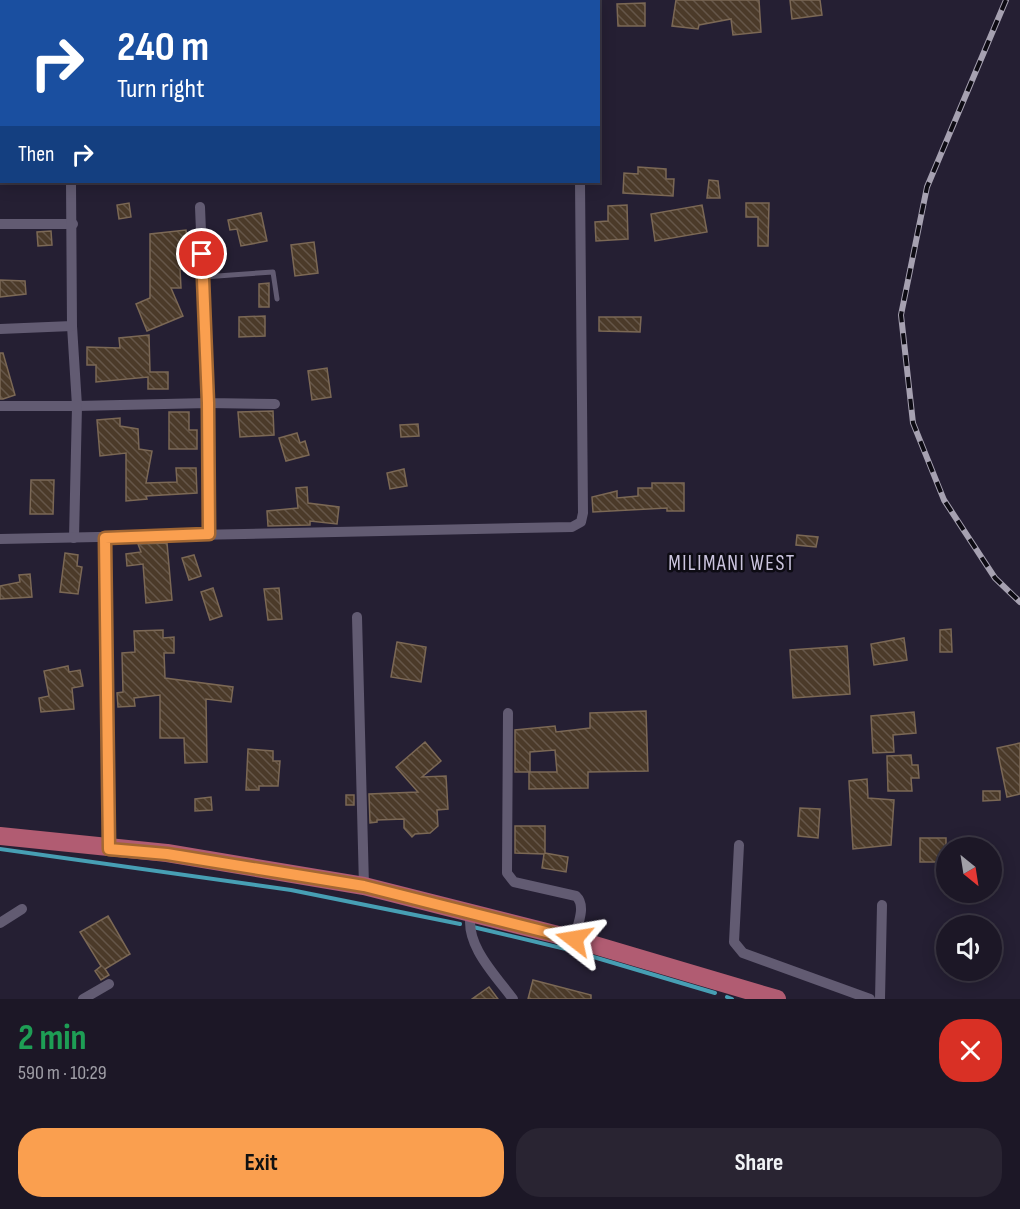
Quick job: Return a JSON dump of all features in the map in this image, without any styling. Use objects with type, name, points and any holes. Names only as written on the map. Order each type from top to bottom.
[{"type":"main road","points":[[0,836],[167,854],[364,886],[574,939],[777,999]]},
{"type":"street","points":[[71,183],[72,327],[77,406],[74,538]]},
{"type":"street","points":[[0,539],[572,527],[581,522],[583,513],[580,183]]},
{"type":"street","points":[[200,207],[208,403],[209,534]]},
{"type":"street","points":[[0,224],[73,224]]},
{"type":"street","points":[[0,329],[72,327]]},
{"type":"street","points":[[0,406],[274,404]]},
{"type":"street","points":[[105,538],[109,849]]},
{"type":"street","points":[[357,617],[364,886]]},
{"type":"street","points":[[508,713],[507,873],[514,882],[576,896],[580,899],[582,905],[574,939]]},
{"type":"street","points":[[740,845],[734,942],[738,948],[743,953],[870,999]]},
{"type":"street","points":[[880,999],[882,905]]},
{"type":"street","points":[[0,922],[22,909]]},
{"type":"street","points":[[471,913],[468,926],[471,936],[484,959],[513,999]]},
{"type":"street","points":[[83,999],[109,984]]},
{"type":"lane","points":[[203,277],[273,272],[277,299]]},
{"type":"building","points":[[676,0],[759,0],[761,32],[733,35],[731,19],[699,25],[698,29],[672,26]]},
{"type":"building","points":[[790,0],[820,0],[822,15],[792,19]]},
{"type":"building","points":[[645,3],[645,26],[618,26],[617,4]]},
{"type":"building","points":[[638,167],[666,169],[666,179],[674,179],[673,196],[623,193],[624,173],[638,174]]},
{"type":"building","points":[[709,180],[718,181],[720,198],[707,198]]},
{"type":"building","points":[[129,203],[131,217],[119,219],[117,205]]},
{"type":"building","points":[[746,203],[769,203],[768,246],[758,246],[758,217],[746,217]]},
{"type":"building","points":[[627,205],[628,239],[596,241],[595,222],[608,221],[608,206]]},
{"type":"building","points":[[702,205],[707,232],[655,241],[651,214]]},
{"type":"building","points":[[261,213],[267,241],[241,246],[237,229],[230,230],[228,220]]},
{"type":"building","points":[[186,230],[187,239],[194,240],[194,270],[180,269],[181,288],[171,288],[183,316],[147,331],[136,304],[150,298],[150,234]]},
{"type":"building","points":[[51,231],[52,245],[38,246],[37,232]]},
{"type":"building","points":[[314,242],[318,273],[295,276],[291,245]]},
{"type":"building","points":[[0,280],[25,281],[26,294],[0,297]]},
{"type":"building","points":[[269,283],[269,307],[259,307],[259,284]]},
{"type":"building","points":[[265,316],[265,336],[239,337],[239,317]]},
{"type":"building","points":[[599,317],[641,317],[640,332],[599,331]]},
{"type":"building","points":[[149,335],[150,372],[168,372],[168,389],[148,389],[148,377],[96,382],[96,365],[87,365],[87,347],[120,348],[119,338]]},
{"type":"building","points":[[0,353],[3,353],[15,395],[3,399],[0,399]]},
{"type":"building","points":[[327,368],[331,397],[312,400],[308,371]]},
{"type":"building","points":[[273,411],[274,435],[240,437],[238,412]]},
{"type":"building","points":[[169,412],[189,412],[189,430],[197,430],[197,449],[169,449]]},
{"type":"building","points":[[120,418],[120,426],[138,429],[139,449],[152,451],[146,483],[177,482],[176,468],[196,468],[197,493],[146,496],[147,499],[126,501],[126,453],[100,456],[97,420]]},
{"type":"building","points":[[418,424],[419,436],[401,437],[400,425]]},
{"type":"building","points":[[297,433],[300,443],[305,441],[309,455],[286,461],[279,438]]},
{"type":"building","points":[[404,469],[407,486],[390,489],[387,473]]},
{"type":"building","points":[[31,480],[54,480],[53,514],[30,514]]},
{"type":"building","points":[[652,483],[684,483],[684,511],[667,511],[667,508],[593,512],[592,497],[617,491],[617,498],[638,496],[638,488],[652,488]]},
{"type":"building","points":[[307,487],[308,503],[339,507],[337,524],[310,521],[310,525],[268,526],[267,511],[298,508],[296,488]]},
{"type":"building","points":[[797,535],[818,537],[816,547],[796,545]]},
{"type":"building","points":[[167,543],[172,600],[146,603],[143,564],[127,566],[126,554],[141,552],[138,544]]},
{"type":"building","points":[[65,553],[78,555],[77,566],[82,567],[78,594],[60,592]]},
{"type":"building","points":[[194,555],[201,576],[189,580],[182,558]]},
{"type":"building","points":[[30,574],[32,597],[0,599],[0,586],[20,582],[19,575]]},
{"type":"building","points":[[213,588],[222,616],[210,620],[201,592]]},
{"type":"building","points":[[279,588],[282,619],[268,620],[264,589]]},
{"type":"building","points":[[951,629],[952,652],[940,652],[940,630]]},
{"type":"building","points":[[163,630],[163,638],[174,637],[174,653],[164,653],[165,678],[233,687],[231,702],[206,699],[207,762],[185,763],[184,738],[160,738],[160,695],[134,698],[135,706],[118,707],[117,693],[123,692],[122,653],[135,652],[134,631]]},
{"type":"building","points":[[904,638],[907,660],[874,665],[871,644]]},
{"type":"building","points":[[397,642],[426,647],[421,682],[391,677]]},
{"type":"building","points":[[847,646],[850,694],[793,698],[790,650]]},
{"type":"building","points":[[68,666],[69,672],[80,670],[83,686],[72,688],[74,709],[41,712],[39,698],[49,696],[44,671]]},
{"type":"building","points":[[646,711],[648,771],[588,772],[588,788],[529,789],[529,772],[515,772],[515,730],[555,726],[556,732],[590,728],[590,713]],"holes":[[[555,750],[557,772],[530,772],[530,752]]]},
{"type":"building","points":[[914,712],[916,733],[893,735],[894,752],[873,753],[871,716]]},
{"type":"building","points":[[425,742],[441,761],[422,777],[446,776],[448,809],[437,810],[438,826],[430,833],[415,834],[412,837],[404,828],[404,819],[377,820],[377,822],[370,823],[369,794],[418,792],[396,767]]},
{"type":"building","points":[[1020,743],[1020,794],[1007,797],[997,748]]},
{"type":"building","points":[[248,749],[273,751],[273,761],[280,761],[278,786],[259,786],[259,790],[246,790]]},
{"type":"building","points":[[911,755],[912,765],[918,765],[919,778],[911,778],[912,791],[888,791],[887,756]]},
{"type":"building","points":[[867,779],[868,798],[894,800],[891,845],[853,849],[849,781]]},
{"type":"building","points":[[983,791],[1000,791],[1000,800],[983,801]]},
{"type":"building","points":[[346,795],[354,795],[354,805],[346,805]]},
{"type":"building","points":[[211,797],[212,810],[195,811],[195,799]]},
{"type":"building","points":[[800,808],[820,809],[818,838],[798,836]]},
{"type":"building","points":[[515,826],[545,826],[545,853],[568,857],[566,872],[542,868],[544,854],[515,853]]},
{"type":"building","points":[[920,838],[936,838],[936,862],[920,862]]},
{"type":"building","points":[[108,916],[130,954],[105,969],[109,975],[101,980],[95,971],[101,966],[80,932]]},
{"type":"building","points":[[533,980],[591,995],[591,999],[528,999]]},
{"type":"building","points":[[489,987],[498,999],[472,999]]},
{"type":"waterway","points":[[0,849],[291,890],[460,924]]},
{"type":"waterway","points":[[473,927],[570,950],[715,993]]},
{"type":"waterway","points":[[727,997],[732,999]]},
{"type":"railway","points":[[1006,0],[927,187],[901,315],[913,423],[944,500],[995,578],[1020,602]]},
{"type":"district","name":"MILIMANI WEST","points":[[732,563]]},
{"type":"route","points":[[202,254],[208,403],[209,534],[105,538],[109,849],[167,854],[364,886],[574,939]]}]
